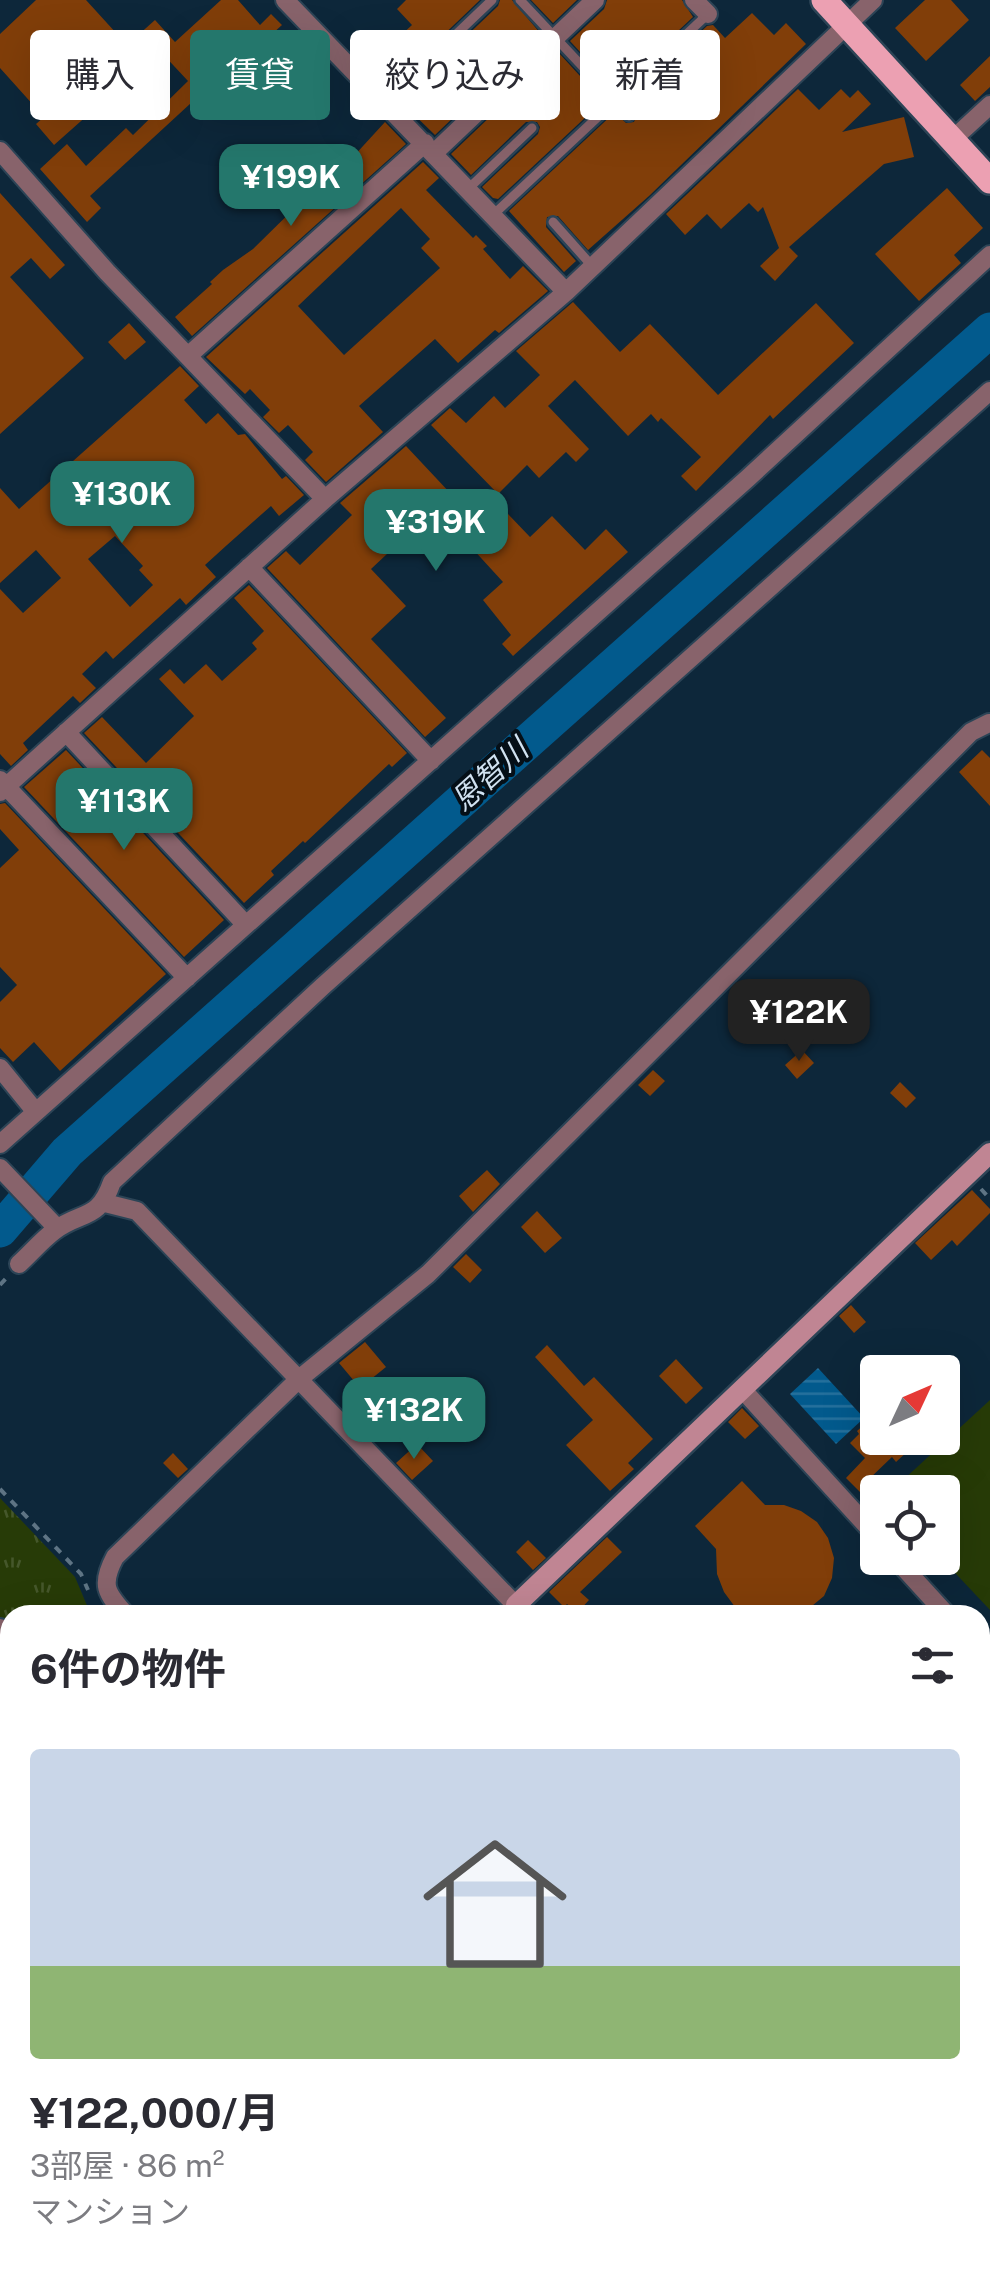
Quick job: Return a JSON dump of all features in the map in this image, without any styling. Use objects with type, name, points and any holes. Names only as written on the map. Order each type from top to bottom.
[{"type":"main road","points":[[824,0],[990,180]]},
{"type":"street","points":[[285,0],[350,66]]},
{"type":"street","points":[[560,33],[595,0]]},
{"type":"street","points":[[694,0],[708,14]]},
{"type":"street","points":[[186,978],[2,786],[324,499],[566,292],[873,0]]},
{"type":"street","points":[[952,140],[990,105]]},
{"type":"street","points":[[402,120],[566,292]]},
{"type":"street","points":[[188,356],[461,120]]},
{"type":"street","points":[[0,151],[324,499]]},
{"type":"street","points":[[0,1144],[748,478],[990,255]]},
{"type":"street","points":[[19,1264],[58,1228],[104,1203],[112,1182],[323,986],[990,391]]},
{"type":"street","points":[[250,567],[431,761]]},
{"type":"street","points":[[117,1605],[108,1596],[106,1574],[115,1558],[300,1379],[428,1274],[970,732],[990,723]]},
{"type":"street","points":[[66,732],[246,925]]},
{"type":"street","points":[[0,1068],[35,1111]]},
{"type":"street","points":[[523,1605],[990,1153]]},
{"type":"street","points":[[0,1168],[58,1228]]},
{"type":"street","points":[[104,1203],[137,1210],[510,1605]]},
{"type":"street","points":[[743,1390],[860,1518]]},
{"type":"street","points":[[911,1575],[939,1605]]},
{"type":"lane","points":[[461,30],[492,0]]},
{"type":"lane","points":[[520,0],[549,30]]},
{"type":"lane","points":[[691,30],[708,14]]},
{"type":"lane","points":[[560,41],[580,63]]},
{"type":"lane","points":[[493,215],[595,120]]},
{"type":"lane","points":[[468,189],[532,128]]},
{"type":"lane","points":[[553,222],[593,267]]},
{"type":"path","points":[[0,1489],[81,1574],[93,1600]]},
{"type":"green space","points":[[990,1400],[990,1605],[985,1605],[957,1575],[960,1475],[908,1475],[930,1455],[960,1455],[960,1428]]},
{"type":"green space","points":[[0,1498],[75,1577],[87,1605],[0,1605]]},
{"type":"water","points":[[818,1368],[860,1414],[860,1422],[836,1444],[790,1394]]},
{"type":"building","points":[[36,0],[86,0],[113,30],[30,30],[30,101],[0,68],[0,34]]},
{"type":"building","points":[[221,0],[238,0],[260,25],[271,14],[282,25],[277,30],[190,30],[190,104],[90,196],[101,208],[87,222],[40,169],[67,144],[86,166],[126,128],[133,135],[148,120],[170,120],[170,99],[188,81],[170,62],[170,36],[175,42]]},
{"type":"building","points":[[406,0],[480,0],[449,30],[407,30],[412,25],[397,9]]},
{"type":"building","points":[[500,0],[512,0],[538,30],[473,30]]},
{"type":"building","points":[[531,0],[577,0],[553,23]]},
{"type":"building","points":[[607,0],[682,0],[693,17],[679,30],[582,30],[604,9]]},
{"type":"building","points":[[925,0],[951,0],[969,20],[926,61],[895,28]]},
{"type":"building","points":[[752,13],[774,35],[786,23],[806,44],[588,250],[558,216],[547,217],[546,227],[576,261],[564,272],[509,211],[606,120],[720,120],[720,33],[725,38]]},
{"type":"building","points":[[155,20],[164,30],[144,30]]},
{"type":"building","points":[[580,32],[580,52],[570,41]]},
{"type":"building","points":[[560,54],[580,76],[583,120],[498,199],[482,187],[538,134],[537,122],[526,122],[471,175],[451,154],[487,120],[560,120]]},
{"type":"building","points":[[990,56],[990,87],[975,101],[960,85]]},
{"type":"building","points":[[798,89],[819,110],[841,89],[850,98],[858,90],[871,104],[842,132],[904,117],[914,157],[884,164],[789,247],[798,256],[775,281],[760,266],[779,248],[763,207],[758,212],[749,203],[721,229],[707,214],[685,235],[666,214]]},
{"type":"building","points":[[41,120],[82,120],[54,145],[36,124]]},
{"type":"building","points":[[420,120],[451,120],[435,135]]},
{"type":"building","points":[[385,122],[406,144],[192,336],[175,317],[311,192],[341,170]]},
{"type":"building","points":[[423,162],[439,178],[426,190],[473,238],[476,235],[487,246],[483,249],[510,279],[523,266],[548,291],[458,363],[435,339],[359,406],[383,432],[326,482],[305,460],[313,452],[288,425],[279,433],[263,417],[270,410],[250,389],[245,394],[206,357]],"holes":[[[401,208],[430,239],[421,248],[440,268],[344,355],[298,306]]]},
{"type":"building","points":[[947,188],[983,228],[954,255],[961,263],[919,301],[875,254]]},
{"type":"building","points":[[0,193],[65,265],[50,279],[31,258],[10,277],[84,358],[0,434]]},
{"type":"building","points":[[573,302],[620,352],[650,324],[718,395],[816,303],[854,343],[773,419],[770,415],[696,491],[681,476],[701,457],[661,418],[658,422],[651,414],[628,436],[575,380],[548,406],[589,449],[576,462],[566,452],[539,478],[527,465],[498,494],[431,425],[450,408],[466,423],[494,396],[505,408],[540,375],[516,351]]},
{"type":"building","points":[[129,323],[146,342],[125,360],[108,342]]},
{"type":"building","points":[[180,366],[199,386],[184,400],[206,424],[218,413],[238,435],[245,434],[282,479],[286,476],[304,495],[279,516],[271,506],[205,565],[216,577],[186,605],[180,598],[113,659],[106,651],[82,674],[96,688],[80,703],[73,696],[23,743],[28,750],[11,766],[0,754],[0,589],[23,613],[61,578],[36,550],[0,583],[0,488],[19,509]],"holes":[[[115,536],[143,566],[139,570],[153,585],[130,607],[88,559]]]},
{"type":"building","points":[[406,446],[467,511],[487,492],[530,537],[552,516],[585,550],[606,529],[628,552],[513,656],[502,644],[511,635],[483,600],[503,582],[428,500],[417,510],[395,489],[374,508],[403,539],[371,569],[406,606],[371,639],[446,718],[425,737],[267,568],[286,551],[300,565],[352,515],[340,503]]},
{"type":"building","points":[[249,585],[407,753],[392,767],[389,764],[303,841],[244,903],[84,733],[102,717],[146,763],[194,716],[159,679],[170,669],[184,684],[206,664],[222,681],[257,649],[252,643],[264,631],[234,598]]},
{"type":"building","points":[[66,750],[224,920],[184,957],[24,787]]},
{"type":"building","points":[[982,750],[990,758],[990,806],[959,772]]},
{"type":"building","points":[[5,803],[166,974],[60,1071],[34,1042],[13,1062],[0,1048],[0,1002],[17,985],[0,967],[0,868],[19,850],[0,829],[0,804]]},
{"type":"building","points":[[744,989],[770,1016],[757,1029],[731,1002]]},
{"type":"building","points":[[802,1050],[814,1063],[797,1079],[785,1065]]},
{"type":"building","points":[[653,1070],[665,1081],[650,1096],[638,1085]]},
{"type":"building","points":[[900,1082],[916,1098],[906,1108],[890,1093]]},
{"type":"building","points":[[487,1170],[500,1184],[473,1212],[459,1196]]},
{"type":"building","points":[[972,1190],[990,1213],[957,1246],[952,1240],[931,1260],[915,1243]]},
{"type":"building","points":[[537,1211],[562,1238],[545,1253],[521,1227]]},
{"type":"building","points":[[466,1254],[482,1270],[470,1283],[453,1267]]},
{"type":"building","points":[[851,1305],[866,1322],[854,1333],[839,1316]]},
{"type":"building","points":[[365,1342],[386,1367],[360,1388],[339,1363]]},
{"type":"building","points":[[547,1345],[584,1386],[594,1377],[653,1439],[628,1463],[634,1469],[610,1491],[566,1445],[593,1420],[535,1357]]},
{"type":"building","points":[[676,1359],[703,1388],[686,1404],[659,1376]]},
{"type":"building","points":[[742,1408],[759,1426],[745,1439],[728,1422]]},
{"type":"building","points":[[860,1428],[860,1453],[850,1443],[859,1434]]},
{"type":"building","points":[[417,1444],[433,1461],[412,1480],[396,1463]]},
{"type":"building","points":[[173,1453],[188,1469],[178,1478],[163,1463]]},
{"type":"building","points":[[862,1455],[904,1455],[896,1462],[892,1457],[873,1475],[860,1475],[860,1492],[846,1478],[865,1458]]},
{"type":"building","points":[[742,1481],[765,1505],[784,1505],[801,1511],[817,1522],[828,1538],[834,1558],[832,1578],[824,1596],[813,1605],[734,1605],[717,1574],[716,1549],[695,1526]]},
{"type":"building","points":[[607,1537],[622,1552],[580,1592],[589,1600],[584,1605],[562,1605],[549,1592]]},
{"type":"building","points":[[528,1540],[546,1558],[533,1570],[516,1552]]},
{"type":"waterway","name":"恩智川","points":[[0,1230],[67,1152],[990,330]]}]
